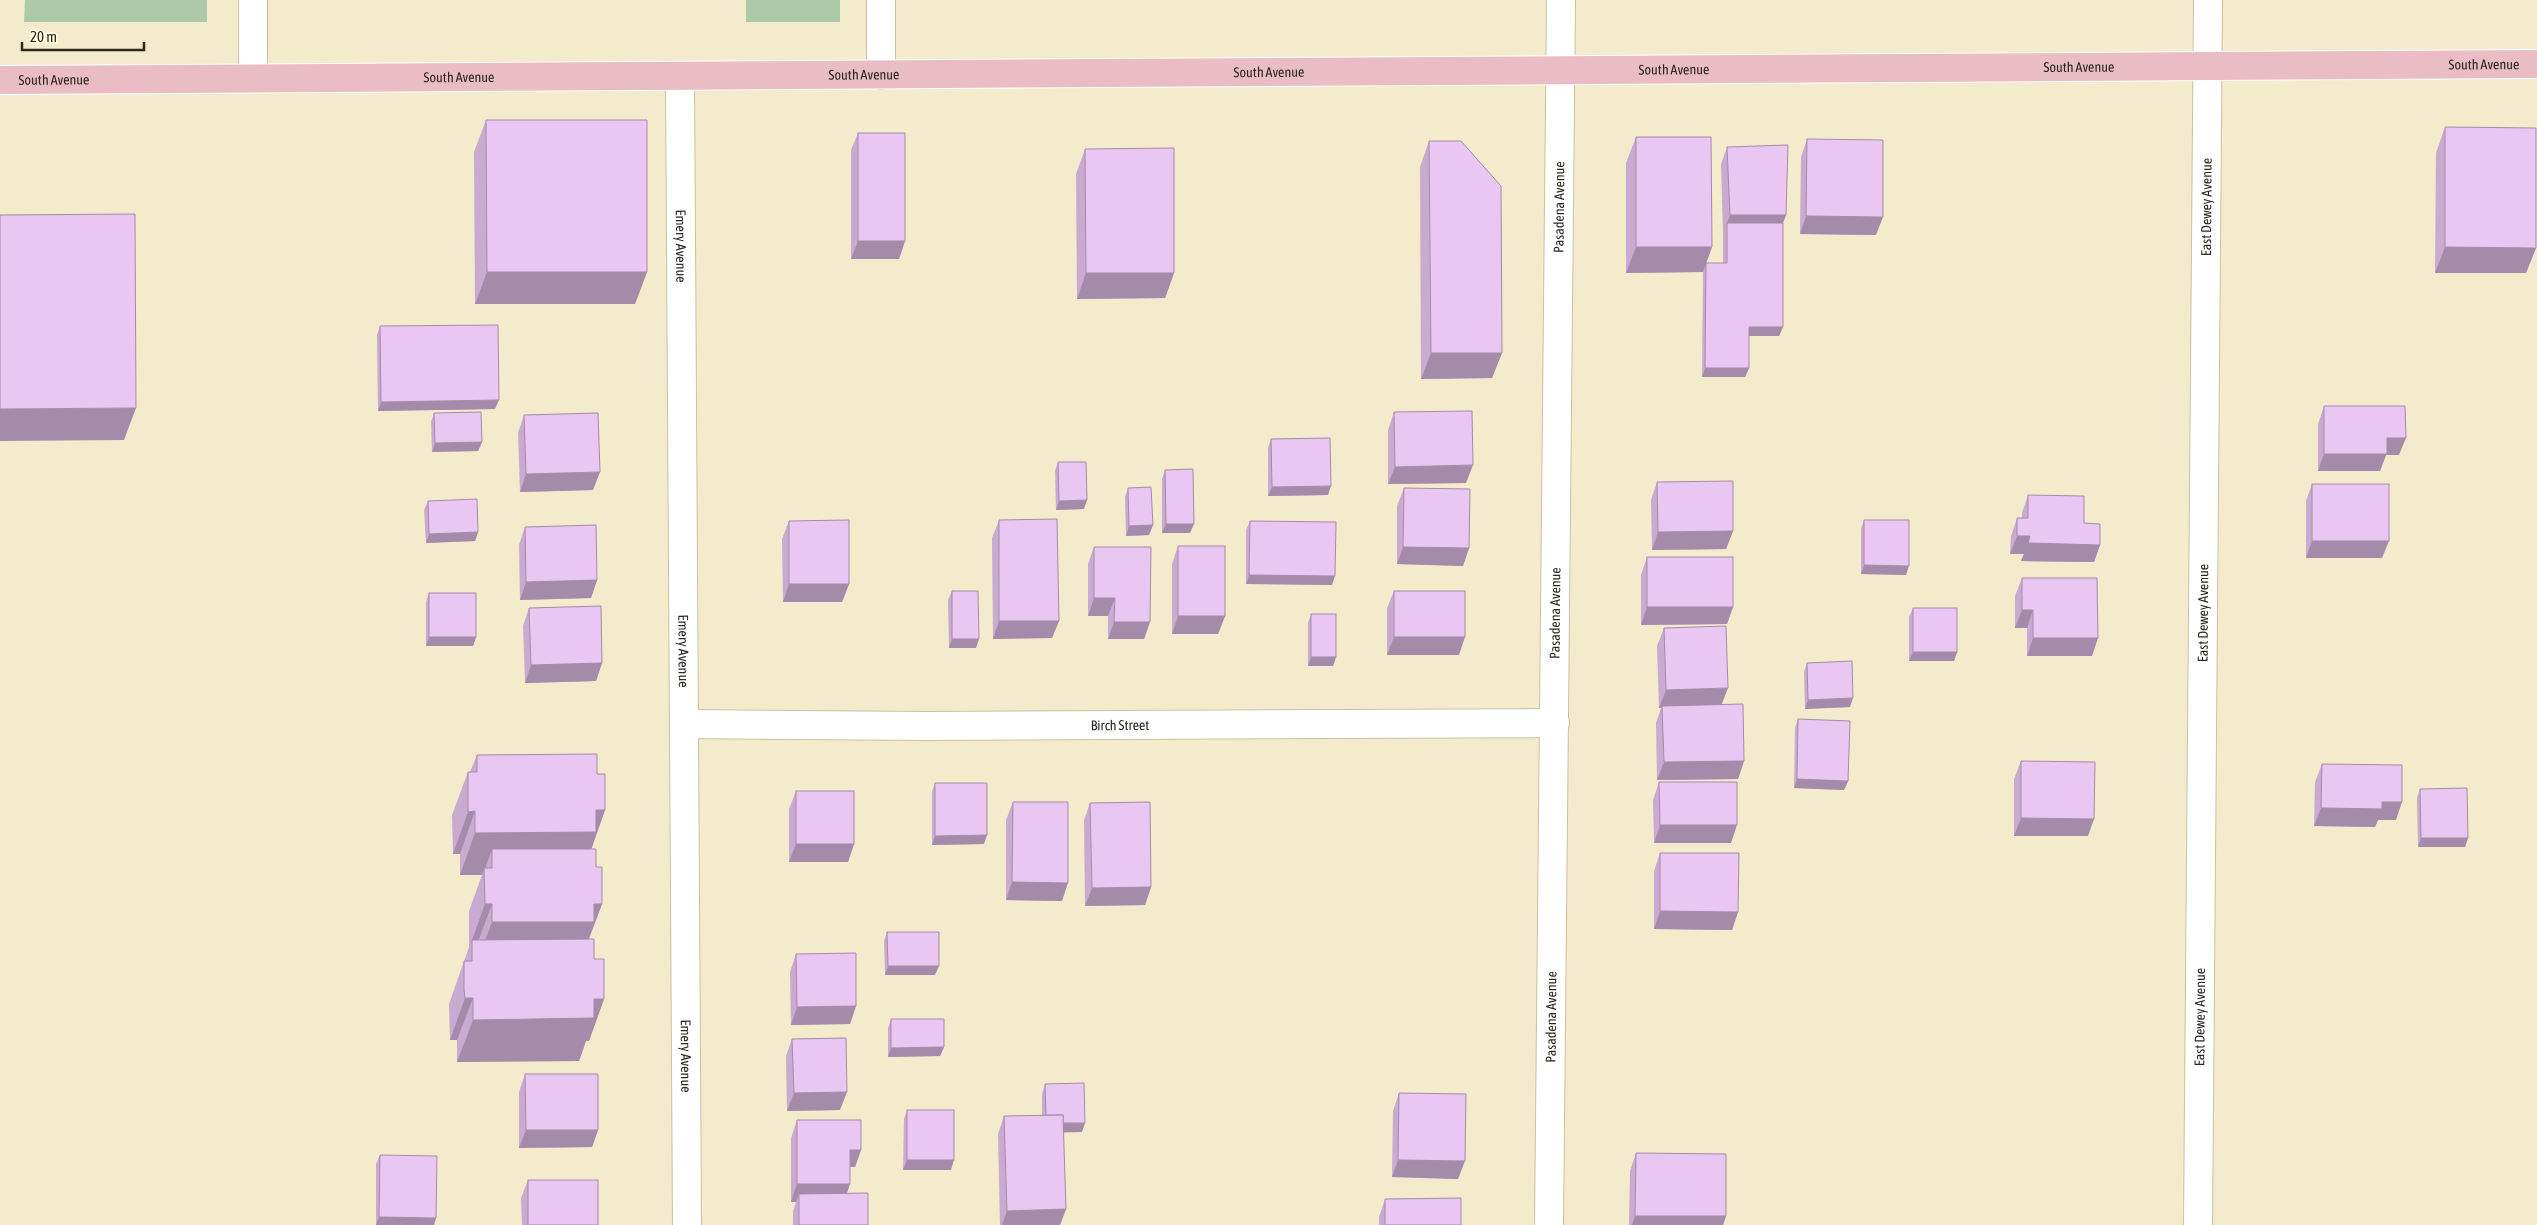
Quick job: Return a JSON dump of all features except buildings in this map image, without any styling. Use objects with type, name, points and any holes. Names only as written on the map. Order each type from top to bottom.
[{"type":"main road","name":"South Avenue","points":[[0,80],[2537,64]]},
{"type":"street","points":[[253,0],[253,77]]},
{"type":"street","points":[[881,0],[881,75]]},
{"type":"street","name":"Pasadena Avenue","points":[[1549,1225],[1561,0]]},
{"type":"street","name":"East Dewey Avenue","points":[[2198,1225],[2208,0]]},
{"type":"street","name":"Emery Avenue","points":[[680,76],[687,1225]]},
{"type":"street","name":"Birch Street","points":[[685,724],[927,726],[1555,723]]},
{"type":"green space","points":[[25,0],[207,0],[207,22],[24,22]]},
{"type":"green space","points":[[746,0],[840,0],[840,22],[746,22]]}]
